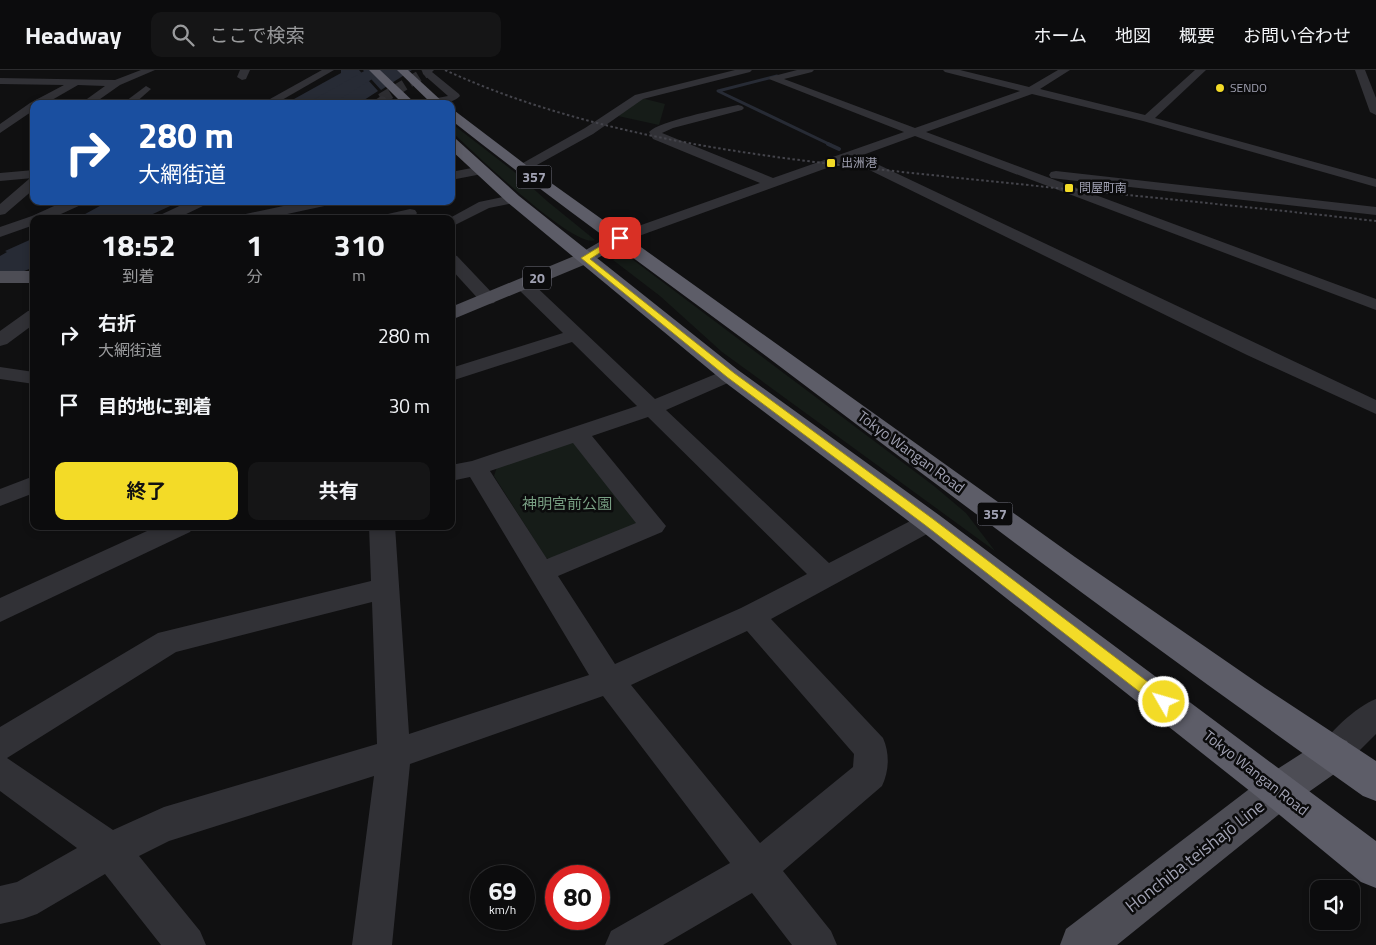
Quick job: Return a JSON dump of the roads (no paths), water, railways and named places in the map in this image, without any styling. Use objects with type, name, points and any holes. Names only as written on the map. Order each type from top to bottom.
[{"type":"highway","points":[[374,70],[406,100]]},
{"type":"highway","points":[[405,72],[435,100]]},
{"type":"highway","name":"Tokyo Wangan Road","points":[[455,117],[521,168],[620,238],[1064,565],[1253,699],[1376,783]]},
{"type":"highway","name":"Tokyo Wangan Road","points":[[455,146],[513,198],[730,375],[929,522],[1279,790],[1376,867]]},
{"type":"main road","name":"20","points":[[455,312],[585,258],[620,238]]},
{"type":"main road","points":[[0,277],[30,276]]},
{"type":"main road","name":"Honchiba teishajō Line","points":[[1082,945],[1279,790],[1334,753]]},
{"type":"street","points":[[1,93],[49,70]]},
{"type":"street","points":[[91,100],[116,83],[150,70]]},
{"type":"street","points":[[268,100],[271,96],[320,70]]},
{"type":"street","points":[[273,100],[329,70]]},
{"type":"street","points":[[521,168],[588,132],[639,97],[747,70]]},
{"type":"street","points":[[809,70],[774,79],[1376,306]]},
{"type":"street","points":[[948,70],[1147,120],[1376,183]]},
{"type":"street","points":[[620,238],[1030,91],[1065,70]]},
{"type":"street","points":[[1147,120],[1201,70]]},
{"type":"street","points":[[1360,70],[1376,112]]},
{"type":"street","points":[[428,71],[456,96],[446,100]]},
{"type":"street","points":[[43,100],[78,82],[101,73]]},
{"type":"street","points":[[0,81],[116,83]]},
{"type":"street","points":[[132,100],[146,89]]},
{"type":"street","points":[[3,125],[30,107]]},
{"type":"street","points":[[738,108],[669,126],[655,132],[657,136],[772,183]]},
{"type":"street","points":[[3,125],[30,122]]},
{"type":"street","points":[[850,156],[1376,408]]},
{"type":"street","points":[[455,175],[482,170]]},
{"type":"street","points":[[1019,171],[1376,211]]},
{"type":"street","points":[[0,177],[30,174]]},
{"type":"street","points":[[1,209],[30,185]]},
{"type":"street","points":[[455,221],[484,205],[513,198]]},
{"type":"street","points":[[46,215],[69,205]]},
{"type":"street","points":[[172,215],[193,205]]},
{"type":"street","points":[[286,215],[317,205]]},
{"type":"street","points":[[403,205],[411,215]]},
{"type":"street","points":[[0,232],[30,221]]},
{"type":"street","points":[[455,263],[488,299]]},
{"type":"street","points":[[0,284],[30,276]]},
{"type":"street","points":[[522,284],[827,577]]},
{"type":"street","points":[[0,340],[30,318]]},
{"type":"street","points":[[455,374],[576,335]]},
{"type":"street","points":[[0,373],[30,377]]},
{"type":"street","points":[[730,375],[652,408],[464,470],[541,572],[610,681],[817,945]]},
{"type":"street","points":[[541,572],[653,526],[577,433]]},
{"type":"street","points":[[0,498],[30,486]]},
{"type":"street","points":[[0,905],[23,900],[110,850],[164,825],[394,754],[610,681],[751,616],[929,522]]},
{"type":"street","points":[[0,611],[171,530]]},
{"type":"street","points":[[372,945],[394,754],[382,530]]},
{"type":"street","points":[[0,745],[168,642],[384,588]]},
{"type":"street","points":[[625,945],[758,868],[870,774],[871,749],[751,616]]},
{"type":"street","points":[[1334,753],[1376,712]]},
{"type":"street","points":[[0,770],[110,850],[186,945]]},
{"type":"waterway","points":[[326,100],[377,70]]},
{"type":"waterway","points":[[777,76],[718,91],[831,145]]},
{"type":"waterway","points":[[828,144],[839,149]]},
{"type":"tunnel","points":[[381,99],[426,72]]},
{"type":"railway","points":[[445,70],[505,95],[566,115],[629,131],[693,144],[821,163],[1376,221]]},
{"type":"place","name":"SENDO","points":[[1220,88]]},
{"type":"place","name":"出洲港","points":[[831,163]]},
{"type":"place","name":"問屋町南","points":[[1069,188]]},
{"type":"park label","name":"神明宮前公園","points":[[567,504]]}]
